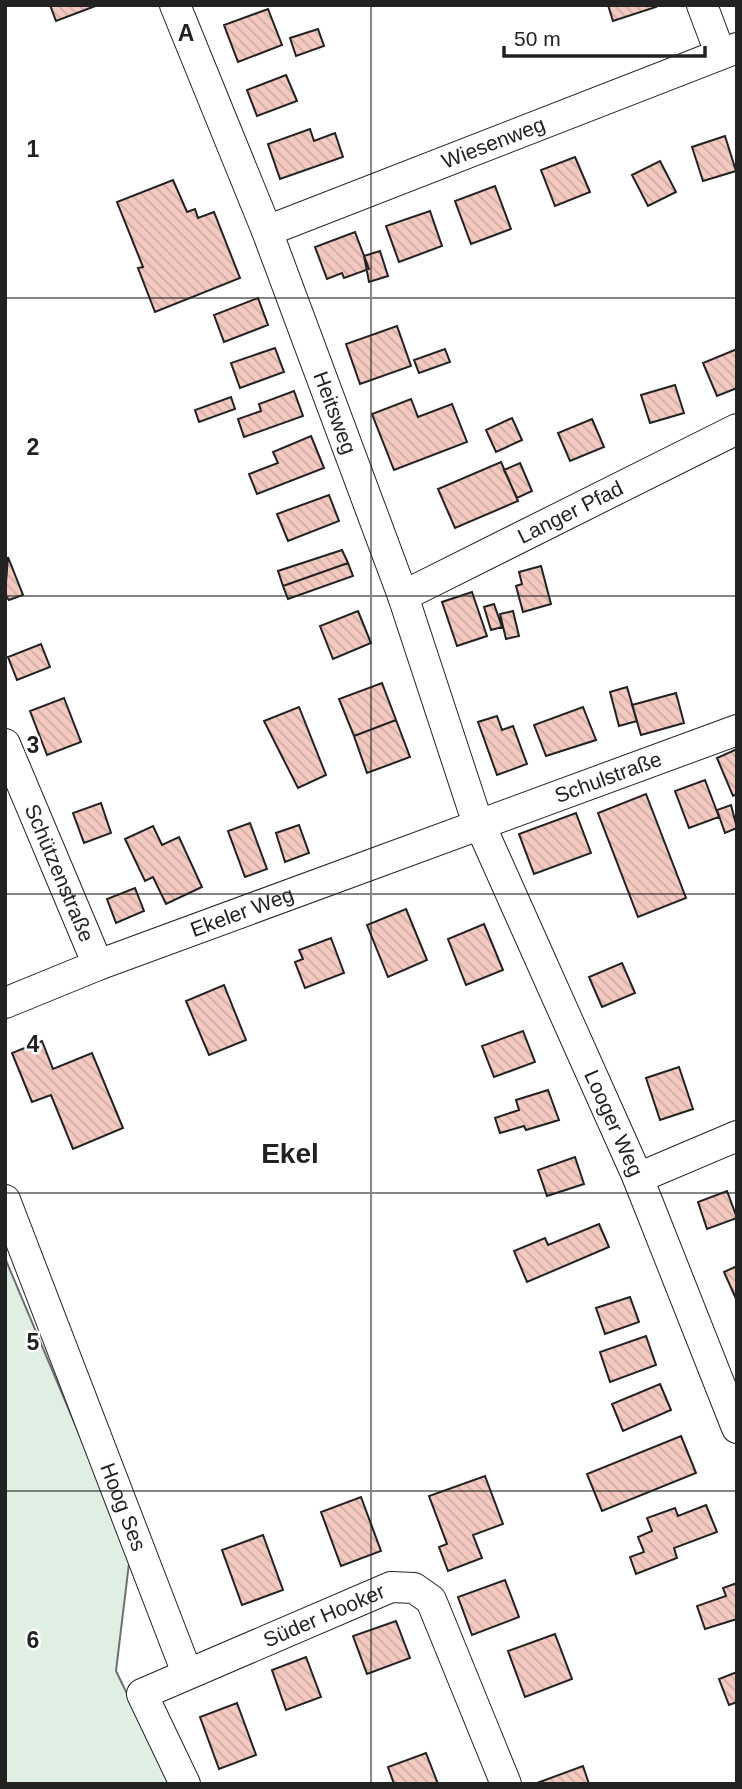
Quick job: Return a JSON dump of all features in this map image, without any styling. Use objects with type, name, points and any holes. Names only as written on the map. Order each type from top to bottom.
[{"type":"street","name":"Heitsweg","points":[[175,5],[267,231],[403,596],[479,823]]},
{"type":"street","name":"Wiesenweg","points":[[267,231],[729,51],[702,5]]},
{"type":"street","name":"Langer Pfad","points":[[403,596],[737,429]]},
{"type":"street","name":"Schulstraße","points":[[479,823],[737,730]]},
{"type":"street","name":"Schützenstraße","points":[[5,744],[98,965]]},
{"type":"street","name":"Ekeler Weg","points":[[5,1003],[98,965],[479,823]]},
{"type":"street","name":"Looger Weg","points":[[479,823],[638,1178],[737,1428]]},
{"type":"street","points":[[638,1178],[737,1136]]},
{"type":"street","name":"Hoog Ses","points":[[5,1200],[187,1673]]},
{"type":"street","name":"Süder Hooker","points":[[187,1673],[391,1587],[414,1588],[430,1600],[506,1784]]},
{"type":"street","points":[[185,1784],[142,1694],[187,1673]]},
{"type":"green space","points":[[5,1258],[130,1555],[116,1671],[171,1784],[5,1784]]},
{"type":"building","points":[[50,5],[98,5],[56,21]]},
{"type":"building","points":[[608,5],[655,5],[656,7],[613,21]]},
{"type":"building","points":[[268,9],[282,45],[238,62],[224,25]]},
{"type":"building","points":[[318,29],[324,46],[296,56],[290,38]]},
{"type":"building","points":[[286,75],[297,101],[257,116],[247,90]]},
{"type":"building","points":[[310,129],[314,141],[335,133],[343,157],[280,179],[268,144]]},
{"type":"building","points":[[725,136],[736,171],[703,181],[692,147]]},
{"type":"building","points":[[575,157],[590,192],[555,206],[541,170]]},
{"type":"building","points":[[660,161],[676,192],[648,206],[632,175]]},
{"type":"building","points":[[173,180],[187,212],[195,209],[198,218],[214,212],[240,278],[155,312],[138,268],[143,267],[117,202]]},
{"type":"building","points":[[495,186],[511,229],[471,244],[455,201]]},
{"type":"building","points":[[430,211],[442,246],[399,262],[386,226]]},
{"type":"building","points":[[355,232],[369,269],[344,278],[342,273],[327,279],[315,247]]},
{"type":"building","points":[[380,251],[388,276],[369,282],[364,256]]},
{"type":"building","points":[[258,298],[268,325],[224,342],[214,315]]},
{"type":"building","points":[[397,326],[411,366],[360,384],[346,344]]},
{"type":"building","points":[[275,348],[284,372],[240,388],[231,363]]},
{"type":"building","points":[[445,349],[450,362],[419,373],[414,360]]},
{"type":"building","points":[[737,349],[737,388],[717,396],[703,363]]},
{"type":"building","points":[[675,385],[684,413],[650,423],[641,395]]},
{"type":"building","points":[[294,391],[303,416],[244,437],[238,419],[261,411],[259,404]]},
{"type":"building","points":[[231,397],[235,409],[199,422],[195,410]]},
{"type":"building","points":[[411,399],[418,417],[452,404],[467,442],[394,470],[372,414]]},
{"type":"building","points":[[512,418],[522,440],[496,452],[486,430]]},
{"type":"building","points":[[592,419],[604,447],[570,461],[558,433]]},
{"type":"building","points":[[311,436],[324,468],[257,494],[249,474],[278,463],[273,452]]},
{"type":"building","points":[[501,462],[518,501],[455,528],[438,489]]},
{"type":"building","points":[[520,463],[532,491],[517,498],[504,470]]},
{"type":"building","points":[[329,495],[339,521],[288,541],[277,514]]},
{"type":"building","points":[[342,550],[348,563],[283,586],[278,571]]},
{"type":"building","points":[[8,557],[23,595],[9,600],[5,595]]},
{"type":"building","points":[[348,563],[353,576],[288,599],[283,586]]},
{"type":"building","points":[[541,566],[551,604],[523,612],[516,586],[522,584],[519,572]]},
{"type":"building","points":[[472,592],[487,636],[457,646],[442,602]]},
{"type":"building","points":[[494,604],[502,627],[491,630],[484,607]]},
{"type":"building","points":[[358,611],[371,643],[333,659],[320,626]]},
{"type":"building","points":[[513,611],[519,636],[506,639],[500,614]]},
{"type":"building","points":[[41,644],[50,667],[17,680],[8,657]]},
{"type":"building","points":[[382,683],[396,720],[354,736],[339,699]]},
{"type":"building","points":[[627,687],[637,721],[619,726],[610,692]]},
{"type":"building","points":[[676,693],[684,723],[641,735],[632,705]]},
{"type":"building","points":[[64,698],[81,742],[47,755],[30,711]]},
{"type":"building","points":[[299,707],[326,775],[298,788],[264,721]]},
{"type":"building","points":[[583,707],[596,740],[546,756],[534,725]]},
{"type":"building","points":[[497,716],[502,730],[513,726],[527,764],[497,775],[478,722]]},
{"type":"building","points":[[396,720],[410,757],[367,773],[354,736]]},
{"type":"building","points":[[737,749],[737,794],[733,796],[717,758]]},
{"type":"building","points":[[705,780],[719,817],[689,828],[675,791]]},
{"type":"building","points":[[646,794],[686,898],[638,917],[598,813]]},
{"type":"building","points":[[101,803],[111,833],[84,843],[73,813]]},
{"type":"building","points":[[731,805],[737,828],[725,833],[717,810]]},
{"type":"building","points":[[576,813],[591,853],[534,874],[519,834]]},
{"type":"building","points":[[250,823],[267,869],[245,877],[228,831]]},
{"type":"building","points":[[299,825],[309,853],[285,862],[276,833]]},
{"type":"building","points":[[153,826],[162,845],[179,837],[202,887],[166,904],[153,877],[145,881],[125,839]]},
{"type":"building","points":[[135,888],[144,911],[116,923],[107,899]]},
{"type":"building","points":[[406,909],[427,960],[388,977],[367,925]]},
{"type":"building","points":[[484,924],[503,970],[466,985],[448,939]]},
{"type":"building","points":[[331,938],[344,973],[305,988],[295,962],[303,959],[299,950]]},
{"type":"building","points":[[622,963],[635,993],[602,1007],[589,977]]},
{"type":"building","points":[[224,985],[246,1040],[209,1055],[186,1001]]},
{"type":"building","points":[[523,1031],[535,1062],[494,1077],[482,1046]]},
{"type":"building","points":[[42,1041],[53,1069],[92,1053],[123,1128],[73,1149],[51,1095],[32,1102],[12,1053]]},
{"type":"building","points":[[679,1067],[693,1109],[660,1120],[646,1078]]},
{"type":"building","points":[[548,1090],[559,1120],[526,1130],[524,1126],[500,1133],[495,1118],[519,1110],[516,1100]]},
{"type":"building","points":[[575,1157],[584,1184],[547,1196],[538,1170]]},
{"type":"building","points":[[727,1191],[737,1218],[707,1229],[698,1202]]},
{"type":"building","points":[[599,1224],[609,1247],[527,1282],[514,1251],[545,1238],[548,1245]]},
{"type":"building","points":[[737,1266],[737,1301],[724,1272]]},
{"type":"building","points":[[630,1297],[639,1322],[605,1334],[596,1308]]},
{"type":"building","points":[[646,1336],[656,1365],[610,1382],[600,1352]]},
{"type":"building","points":[[660,1384],[671,1410],[623,1431],[612,1404]]},
{"type":"building","points":[[681,1436],[696,1473],[602,1511],[587,1474]]},
{"type":"building","points":[[485,1476],[503,1524],[473,1535],[482,1558],[448,1571],[439,1547],[447,1544],[429,1496]]},
{"type":"building","points":[[361,1497],[381,1551],[341,1566],[321,1512]]},
{"type":"building","points":[[706,1505],[717,1532],[674,1548],[677,1558],[636,1574],[630,1557],[644,1552],[638,1537],[652,1531],[647,1518],[675,1508],[678,1516]]},
{"type":"building","points":[[263,1535],[283,1590],[242,1605],[222,1550]]},
{"type":"building","points":[[505,1580],[519,1617],[472,1635],[458,1597]]},
{"type":"building","points":[[737,1583],[737,1619],[705,1629],[697,1606],[726,1596],[723,1588]]},
{"type":"building","points":[[396,1621],[410,1658],[367,1674],[353,1636]]},
{"type":"building","points":[[555,1634],[572,1679],[525,1697],[508,1651]]},
{"type":"building","points":[[306,1657],[321,1697],[286,1710],[272,1670]]},
{"type":"building","points":[[737,1672],[737,1702],[729,1705],[719,1679]]},
{"type":"building","points":[[237,1703],[256,1755],[219,1769],[200,1717]]},
{"type":"building","points":[[426,1753],[438,1784],[394,1784],[388,1767]]},
{"type":"building","points":[[583,1766],[589,1784],[537,1784],[537,1783]]},
{"type":"district","name":"Ekel","points":[[290,1153]]}]
